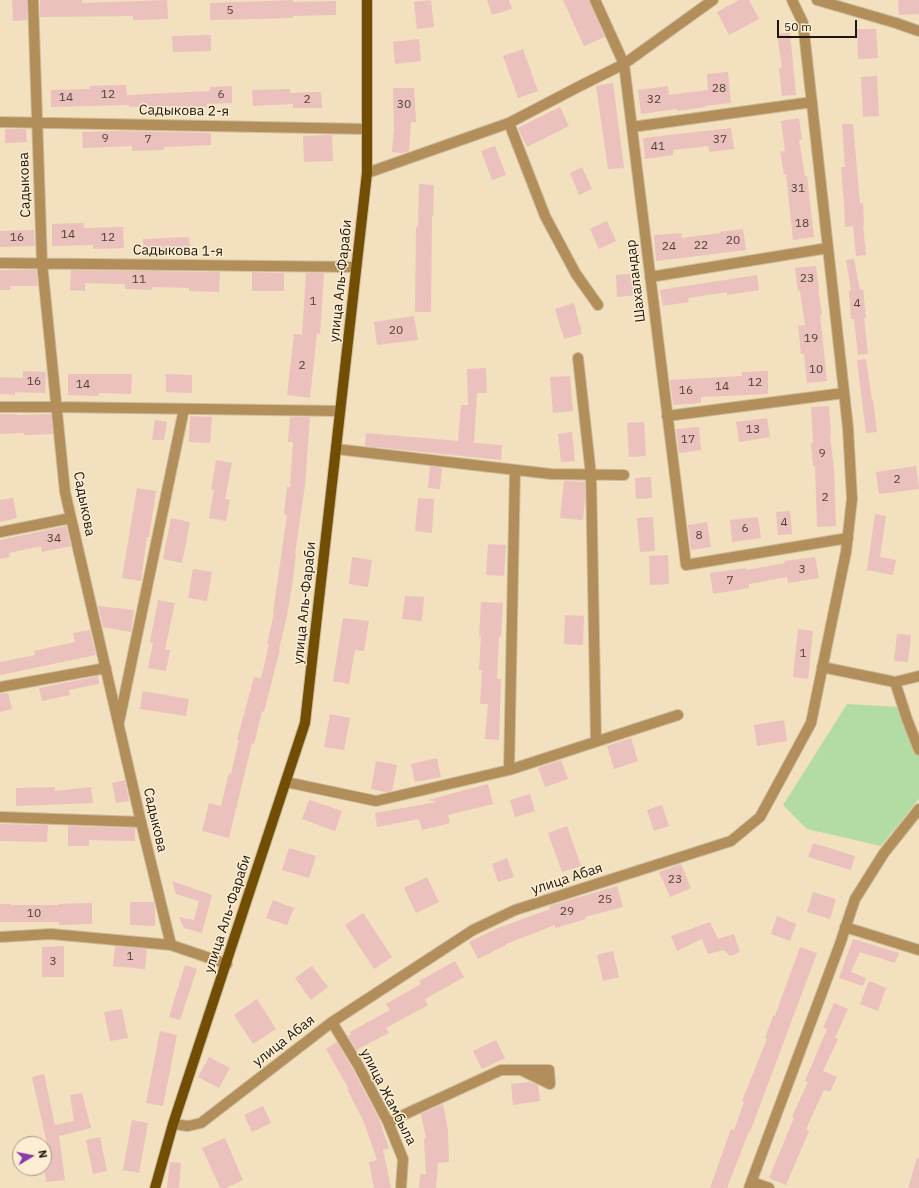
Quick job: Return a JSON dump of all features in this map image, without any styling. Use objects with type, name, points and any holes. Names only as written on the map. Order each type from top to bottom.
[{"type":"main road","name":"улица Аль-Фараби","points":[[155,1188],[173,1124],[227,964],[305,723],[367,173],[366,0]]},
{"type":"street","name":"Садыкова","points":[[33,0],[42,263],[65,492],[171,945]]},
{"type":"street","name":"Шахаландар","points":[[595,0],[624,64],[686,565],[848,538]]},
{"type":"street","points":[[367,173],[510,123],[624,64],[713,0]]},
{"type":"street","name":"улица Абая","points":[[173,1124],[188,1126],[201,1122],[332,1022],[472,930],[515,910],[731,840],[760,817],[811,723],[846,552],[852,499],[848,428],[803,23],[792,0]]},
{"type":"street","points":[[817,0],[919,31]]},
{"type":"street","points":[[632,127],[812,102]]},
{"type":"street","name":"Садыкова 2-я","points":[[0,122],[367,130]]},
{"type":"street","points":[[510,123],[545,216],[576,274],[598,305]]},
{"type":"street","points":[[650,277],[828,248]]},
{"type":"street","name":"Садыкова 1-я","points":[[0,263],[356,267]]},
{"type":"street","points":[[578,358],[591,475],[596,741]]},
{"type":"street","points":[[667,416],[844,392]]},
{"type":"street","points":[[0,407],[340,411]]},
{"type":"street","points":[[119,725],[184,409]]},
{"type":"street","points":[[336,449],[551,474],[624,475]]},
{"type":"street","points":[[509,770],[515,470]]},
{"type":"street","points":[[0,532],[71,518]]},
{"type":"street","points":[[822,667],[895,682],[919,676]]},
{"type":"street","points":[[0,687],[106,668]]},
{"type":"street","points":[[895,682],[919,750]]},
{"type":"street","points":[[286,782],[376,801],[509,770],[678,715]]},
{"type":"street","points":[[769,1188],[750,1185],[846,927],[855,899],[884,853],[919,809]]},
{"type":"street","points":[[0,817],[141,822]]},
{"type":"street","points":[[846,927],[919,950]]},
{"type":"street","points":[[0,937],[51,934],[171,945],[227,964]]},
{"type":"street","name":"улица Жамбыла","points":[[332,1022],[358,1065],[388,1122],[403,1159],[401,1188]]},
{"type":"street","points":[[388,1122],[501,1070],[521,1070]]},
{"type":"green space","points":[[847,704],[899,707],[919,749],[919,799],[881,846],[807,829],[783,805]]},
{"type":"building","points":[[12,0],[27,0],[27,20],[13,21]]},
{"type":"building","points":[[40,0],[82,0],[82,3],[167,0],[168,19],[133,20],[133,16],[40,17]]},
{"type":"building","points":[[293,0],[293,2],[336,1],[336,15],[293,16],[293,18],[210,20],[210,3]]},
{"type":"building","points":[[431,0],[434,27],[417,29],[414,2]]},
{"type":"building","points":[[487,0],[509,0],[512,9],[492,15]]},
{"type":"building","points":[[563,0],[589,0],[605,37],[584,46]]},
{"type":"building","points":[[739,0],[749,0],[759,19],[729,35],[717,12]]},
{"type":"building","points":[[898,0],[919,0],[919,14],[899,15]]},
{"type":"building","points":[[857,29],[876,29],[878,58],[858,59]]},
{"type":"building","points":[[790,33],[796,95],[782,96],[779,68],[782,68],[777,34]]},
{"type":"building","points":[[211,35],[211,51],[173,52],[172,36]]},
{"type":"building","points":[[419,39],[421,61],[395,64],[393,42]]},
{"type":"building","points":[[523,49],[538,91],[518,98],[503,56]]},
{"type":"building","points":[[728,72],[731,103],[677,111],[677,109],[641,114],[638,90],[668,86],[669,95],[708,90],[707,74]]},
{"type":"building","points":[[877,76],[879,116],[863,117],[861,77]]},
{"type":"building","points":[[613,83],[624,168],[608,169],[596,86]]},
{"type":"building","points":[[126,85],[127,95],[210,91],[210,87],[232,86],[232,103],[207,104],[207,107],[171,108],[171,106],[129,107],[129,105],[51,107],[51,90],[90,89],[89,86]]},
{"type":"building","points":[[393,88],[414,88],[416,122],[411,122],[409,151],[403,153],[392,152],[394,129]]},
{"type":"building","points":[[290,89],[290,93],[321,92],[322,108],[293,108],[293,104],[253,106],[252,90]]},
{"type":"building","points":[[560,107],[569,126],[527,147],[518,128]]},
{"type":"building","points":[[799,118],[802,140],[799,140],[805,176],[807,176],[814,237],[793,240],[786,174],[784,174],[780,152],[785,151],[781,121]]},
{"type":"building","points":[[842,124],[853,124],[860,203],[863,203],[863,226],[866,255],[856,256],[853,226],[845,227],[841,167],[845,167]]},
{"type":"building","points":[[731,128],[734,149],[709,152],[708,146],[673,150],[673,155],[645,159],[643,138]]},
{"type":"building","points":[[5,129],[26,129],[27,142],[5,143]]},
{"type":"building","points":[[120,131],[211,133],[211,145],[164,147],[164,150],[132,151],[132,146],[83,148],[82,132]]},
{"type":"building","points":[[332,135],[333,161],[304,162],[303,136]]},
{"type":"building","points":[[495,146],[506,175],[492,180],[481,151]]},
{"type":"building","points":[[582,167],[592,189],[579,195],[570,173]]},
{"type":"building","points":[[419,184],[434,185],[432,216],[431,312],[415,312],[416,227],[418,227]]},
{"type":"building","points":[[607,221],[616,241],[599,249],[590,229]]},
{"type":"building","points":[[84,223],[84,228],[123,227],[124,248],[93,249],[93,245],[52,246],[52,224]]},
{"type":"building","points":[[743,229],[746,250],[656,261],[654,235],[681,233],[682,238]]},
{"type":"building","points":[[34,230],[35,246],[0,247],[0,231]]},
{"type":"building","points":[[189,237],[190,248],[144,250],[143,239]]},
{"type":"building","points":[[854,259],[860,290],[863,289],[866,318],[864,318],[868,354],[858,355],[854,319],[851,319],[849,291],[851,290],[846,260]]},
{"type":"building","points":[[816,266],[822,314],[820,315],[827,381],[807,383],[804,354],[801,354],[798,326],[805,325],[795,268]]},
{"type":"building","points":[[0,270],[36,270],[38,286],[10,286],[10,290],[0,290]]},
{"type":"building","points":[[71,270],[220,272],[219,292],[189,291],[189,288],[152,287],[152,290],[125,289],[125,284],[85,283],[85,291],[70,290]]},
{"type":"building","points":[[252,272],[284,273],[284,291],[252,291]]},
{"type":"building","points":[[306,273],[324,273],[320,334],[317,333],[310,398],[287,395],[294,334],[302,335]]},
{"type":"building","points":[[638,273],[639,295],[617,297],[616,275]]},
{"type":"building","points":[[757,275],[759,290],[727,295],[727,292],[688,298],[689,302],[663,306],[660,290]]},
{"type":"building","points":[[574,303],[582,334],[564,339],[555,309]]},
{"type":"building","points":[[414,316],[418,340],[377,345],[374,322]]},
{"type":"building","points":[[866,359],[877,432],[866,433],[857,360]]},
{"type":"building","points":[[486,368],[487,393],[477,393],[474,443],[502,445],[501,460],[365,446],[366,433],[458,441],[461,405],[468,405],[467,369]]},
{"type":"building","points":[[23,371],[46,372],[45,393],[15,392],[15,395],[0,394],[0,377],[23,378]]},
{"type":"building","points":[[768,371],[768,394],[701,397],[701,403],[673,405],[670,380],[742,376],[742,372]]},
{"type":"building","points":[[68,374],[132,374],[131,394],[99,393],[98,396],[68,395]]},
{"type":"building","points":[[166,374],[192,375],[192,393],[166,392]]},
{"type":"building","points":[[570,376],[573,411],[553,413],[550,377]]},
{"type":"building","points":[[829,406],[830,435],[834,469],[836,526],[817,527],[815,466],[813,466],[811,443],[813,442],[811,407]]},
{"type":"building","points":[[0,414],[51,414],[53,434],[0,434]]},
{"type":"building","points":[[190,416],[212,417],[210,443],[189,442]]},
{"type":"building","points":[[290,417],[310,417],[305,485],[292,586],[280,649],[264,712],[262,711],[254,744],[252,743],[229,838],[202,831],[209,803],[221,806],[229,773],[231,774],[239,740],[237,740],[254,677],[261,679],[269,645],[267,644],[274,613],[287,515],[284,514],[287,487],[290,487],[293,442],[288,442]]},
{"type":"building","points":[[767,418],[770,437],[739,442],[736,422]]},
{"type":"building","points":[[155,420],[167,422],[164,440],[152,440]]},
{"type":"building","points":[[644,422],[646,456],[629,457],[627,423]]},
{"type":"building","points":[[699,427],[701,450],[679,453],[676,429]]},
{"type":"building","points":[[572,432],[575,461],[561,462],[558,434]]},
{"type":"building","points":[[216,460],[232,463],[225,499],[230,500],[226,521],[209,518],[214,490],[211,490]]},
{"type":"building","points":[[430,466],[442,468],[440,489],[428,488]]},
{"type":"building","points":[[916,466],[919,489],[879,494],[876,472]]},
{"type":"building","points":[[651,477],[652,498],[636,499],[635,478]]},
{"type":"building","points":[[564,481],[585,482],[583,520],[560,518]]},
{"type":"building","points":[[137,488],[156,491],[149,537],[147,537],[141,581],[122,578]]},
{"type":"building","points":[[13,498],[17,518],[0,522],[0,500]]},
{"type":"building","points":[[418,498],[434,499],[432,533],[415,531]]},
{"type":"building","points":[[790,511],[792,534],[778,535],[776,512]]},
{"type":"building","points":[[875,514],[886,516],[880,557],[896,560],[893,575],[867,570]]},
{"type":"building","points":[[653,517],[655,551],[640,552],[637,518]]},
{"type":"building","points":[[758,517],[761,538],[732,542],[730,520]]},
{"type":"building","points":[[171,518],[190,522],[182,563],[163,559]]},
{"type":"building","points":[[707,522],[711,547],[691,550],[688,525]]},
{"type":"building","points":[[66,526],[71,546],[42,552],[41,546],[9,553],[10,557],[0,559],[0,540]]},
{"type":"building","points":[[488,544],[506,545],[504,576],[486,575]]},
{"type":"building","points":[[668,555],[669,584],[650,585],[649,556]]},
{"type":"building","points":[[352,557],[372,560],[368,587],[349,584]]},
{"type":"building","points":[[815,557],[819,578],[788,583],[787,577],[749,584],[749,588],[713,594],[710,573],[746,568],[746,570],[785,563],[784,561]]},
{"type":"building","points":[[193,569],[212,572],[207,601],[188,598]]},
{"type":"building","points":[[405,596],[424,597],[422,621],[402,619]]},
{"type":"building","points":[[158,600],[175,603],[165,649],[170,650],[166,671],[148,668],[153,643],[150,642]]},
{"type":"building","points":[[481,602],[503,603],[501,637],[499,637],[497,679],[501,679],[499,740],[485,739],[488,704],[480,704],[482,670],[479,670],[481,636],[479,636]]},
{"type":"building","points":[[98,606],[134,610],[131,632],[103,627]]},
{"type":"building","points":[[565,615],[584,616],[583,645],[564,644]]},
{"type":"building","points":[[343,618],[369,621],[364,651],[355,650],[349,684],[333,681]]},
{"type":"building","points":[[798,629],[813,631],[808,679],[793,677]]},
{"type":"building","points":[[90,630],[96,655],[0,675],[0,662],[35,655],[34,651],[75,642],[73,633]]},
{"type":"building","points":[[897,634],[911,635],[908,662],[894,661]]},
{"type":"building","points":[[98,676],[99,684],[69,690],[70,695],[42,701],[39,688]]},
{"type":"building","points":[[143,691],[189,699],[186,716],[140,709]]},
{"type":"building","points":[[8,693],[12,709],[0,712],[0,694]]},
{"type":"building","points":[[330,714],[350,718],[344,750],[324,747]]},
{"type":"building","points":[[784,720],[787,741],[757,746],[754,725]]},
{"type":"building","points":[[631,738],[638,761],[614,769],[607,746]]},
{"type":"building","points":[[437,758],[441,777],[415,782],[411,764]]},
{"type":"building","points":[[561,760],[568,779],[545,787],[538,768]]},
{"type":"building","points":[[376,761],[397,765],[392,791],[386,792],[371,789]]},
{"type":"building","points":[[125,780],[129,801],[116,803],[112,783]]},
{"type":"building","points":[[488,784],[493,804],[448,815],[450,823],[422,830],[419,819],[377,827],[375,813],[437,802],[428,800]]},
{"type":"building","points":[[55,787],[55,791],[91,787],[93,803],[16,806],[16,788]]},
{"type":"building","points":[[530,794],[535,811],[515,817],[510,800]]},
{"type":"building","points":[[309,800],[342,811],[335,831],[302,819]]},
{"type":"building","points":[[662,805],[669,826],[654,831],[647,810]]},
{"type":"building","points":[[0,824],[48,825],[47,842],[0,841]]},
{"type":"building","points":[[68,826],[135,828],[135,841],[89,840],[89,846],[68,846]]},
{"type":"building","points":[[567,826],[581,866],[562,872],[548,833]]},
{"type":"building","points":[[813,843],[855,856],[851,870],[808,857]]},
{"type":"building","points":[[289,848],[316,856],[309,878],[282,870]]},
{"type":"building","points":[[507,858],[514,877],[498,882],[492,864]]},
{"type":"building","points":[[681,864],[691,888],[670,897],[659,872]]},
{"type":"building","points":[[427,877],[439,902],[416,913],[404,888]]},
{"type":"building","points":[[172,881],[212,895],[202,933],[184,928],[179,917],[194,920],[199,901],[176,894]]},
{"type":"building","points":[[617,886],[623,907],[585,917],[586,919],[555,928],[555,925],[506,944],[478,959],[469,942],[498,928],[550,909],[549,906]]},
{"type":"building","points":[[813,892],[836,899],[830,919],[807,912]]},
{"type":"building","points":[[273,900],[294,908],[287,925],[266,918]]},
{"type":"building","points":[[130,902],[154,902],[155,926],[130,925]]},
{"type":"building","points":[[92,903],[92,924],[59,925],[59,922],[0,922],[0,904],[59,905]]},
{"type":"building","points":[[363,913],[392,957],[374,969],[345,925]]},
{"type":"building","points":[[777,916],[796,924],[790,941],[771,934]]},
{"type":"building","points":[[710,922],[718,939],[734,934],[740,952],[730,956],[724,950],[708,954],[702,939],[677,951],[671,936]]},
{"type":"building","points":[[853,939],[899,953],[895,963],[860,952],[851,972],[866,978],[863,986],[839,978]]},
{"type":"building","points":[[64,946],[64,977],[42,977],[42,947]]},
{"type":"building","points":[[115,946],[147,949],[145,969],[113,966]]},
{"type":"building","points":[[800,947],[817,953],[750,1132],[749,1131],[727,1188],[710,1188],[731,1129],[734,1130],[744,1102],[742,1101],[767,1039],[765,1038],[773,1016],[775,1016]]},
{"type":"building","points":[[613,951],[619,977],[603,981],[597,955]]},
{"type":"building","points":[[455,961],[464,977],[425,999],[428,1005],[386,1028],[389,1033],[356,1050],[348,1036],[351,1034],[350,1032],[390,1010],[386,1004],[421,984],[419,981]]},
{"type":"building","points":[[185,965],[197,969],[180,1020],[169,1017]]},
{"type":"building","points":[[312,966],[328,987],[311,1000],[295,978]]},
{"type":"building","points":[[869,981],[886,988],[878,1011],[860,1004]]},
{"type":"building","points":[[257,999],[276,1029],[253,1044],[234,1015]]},
{"type":"building","points":[[834,1003],[848,1009],[835,1038],[838,1039],[823,1071],[837,1077],[830,1092],[824,1090],[806,1129],[809,1131],[786,1185],[769,1178],[794,1118],[792,1117],[808,1082],[805,1081],[827,1029],[823,1028]]},
{"type":"building","points":[[122,1009],[128,1038],[110,1041],[104,1012]]},
{"type":"building","points":[[160,1031],[177,1035],[163,1106],[146,1103]]},
{"type":"building","points":[[496,1040],[505,1058],[482,1069],[473,1051]]},
{"type":"building","points":[[337,1042],[379,1119],[389,1148],[383,1150],[391,1188],[374,1188],[369,1162],[377,1160],[364,1122],[347,1089],[349,1089],[326,1049]]},
{"type":"building","points":[[209,1057],[230,1068],[219,1088],[198,1077]]},
{"type":"building","points":[[44,1074],[55,1125],[74,1121],[70,1095],[82,1093],[91,1128],[59,1136],[65,1180],[46,1182],[45,1176],[52,1176],[52,1136],[45,1136],[32,1077]]},
{"type":"building","points":[[530,1082],[538,1085],[540,1101],[513,1105],[511,1084]]},
{"type":"building","points":[[443,1104],[448,1130],[449,1162],[438,1163],[436,1188],[419,1188],[420,1174],[426,1174],[424,1138],[426,1138],[421,1114]]},
{"type":"building","points":[[263,1106],[271,1123],[252,1132],[244,1115]]},
{"type":"building","points":[[132,1120],[148,1123],[139,1173],[123,1170]]},
{"type":"building","points":[[100,1137],[107,1171],[93,1174],[86,1140]]},
{"type":"building","points":[[225,1138],[243,1180],[226,1188],[220,1188],[202,1148]]},
{"type":"building","points":[[917,1158],[919,1158],[919,1188],[908,1188]]},
{"type":"building","points":[[170,1162],[181,1163],[179,1188],[167,1188]]}]
